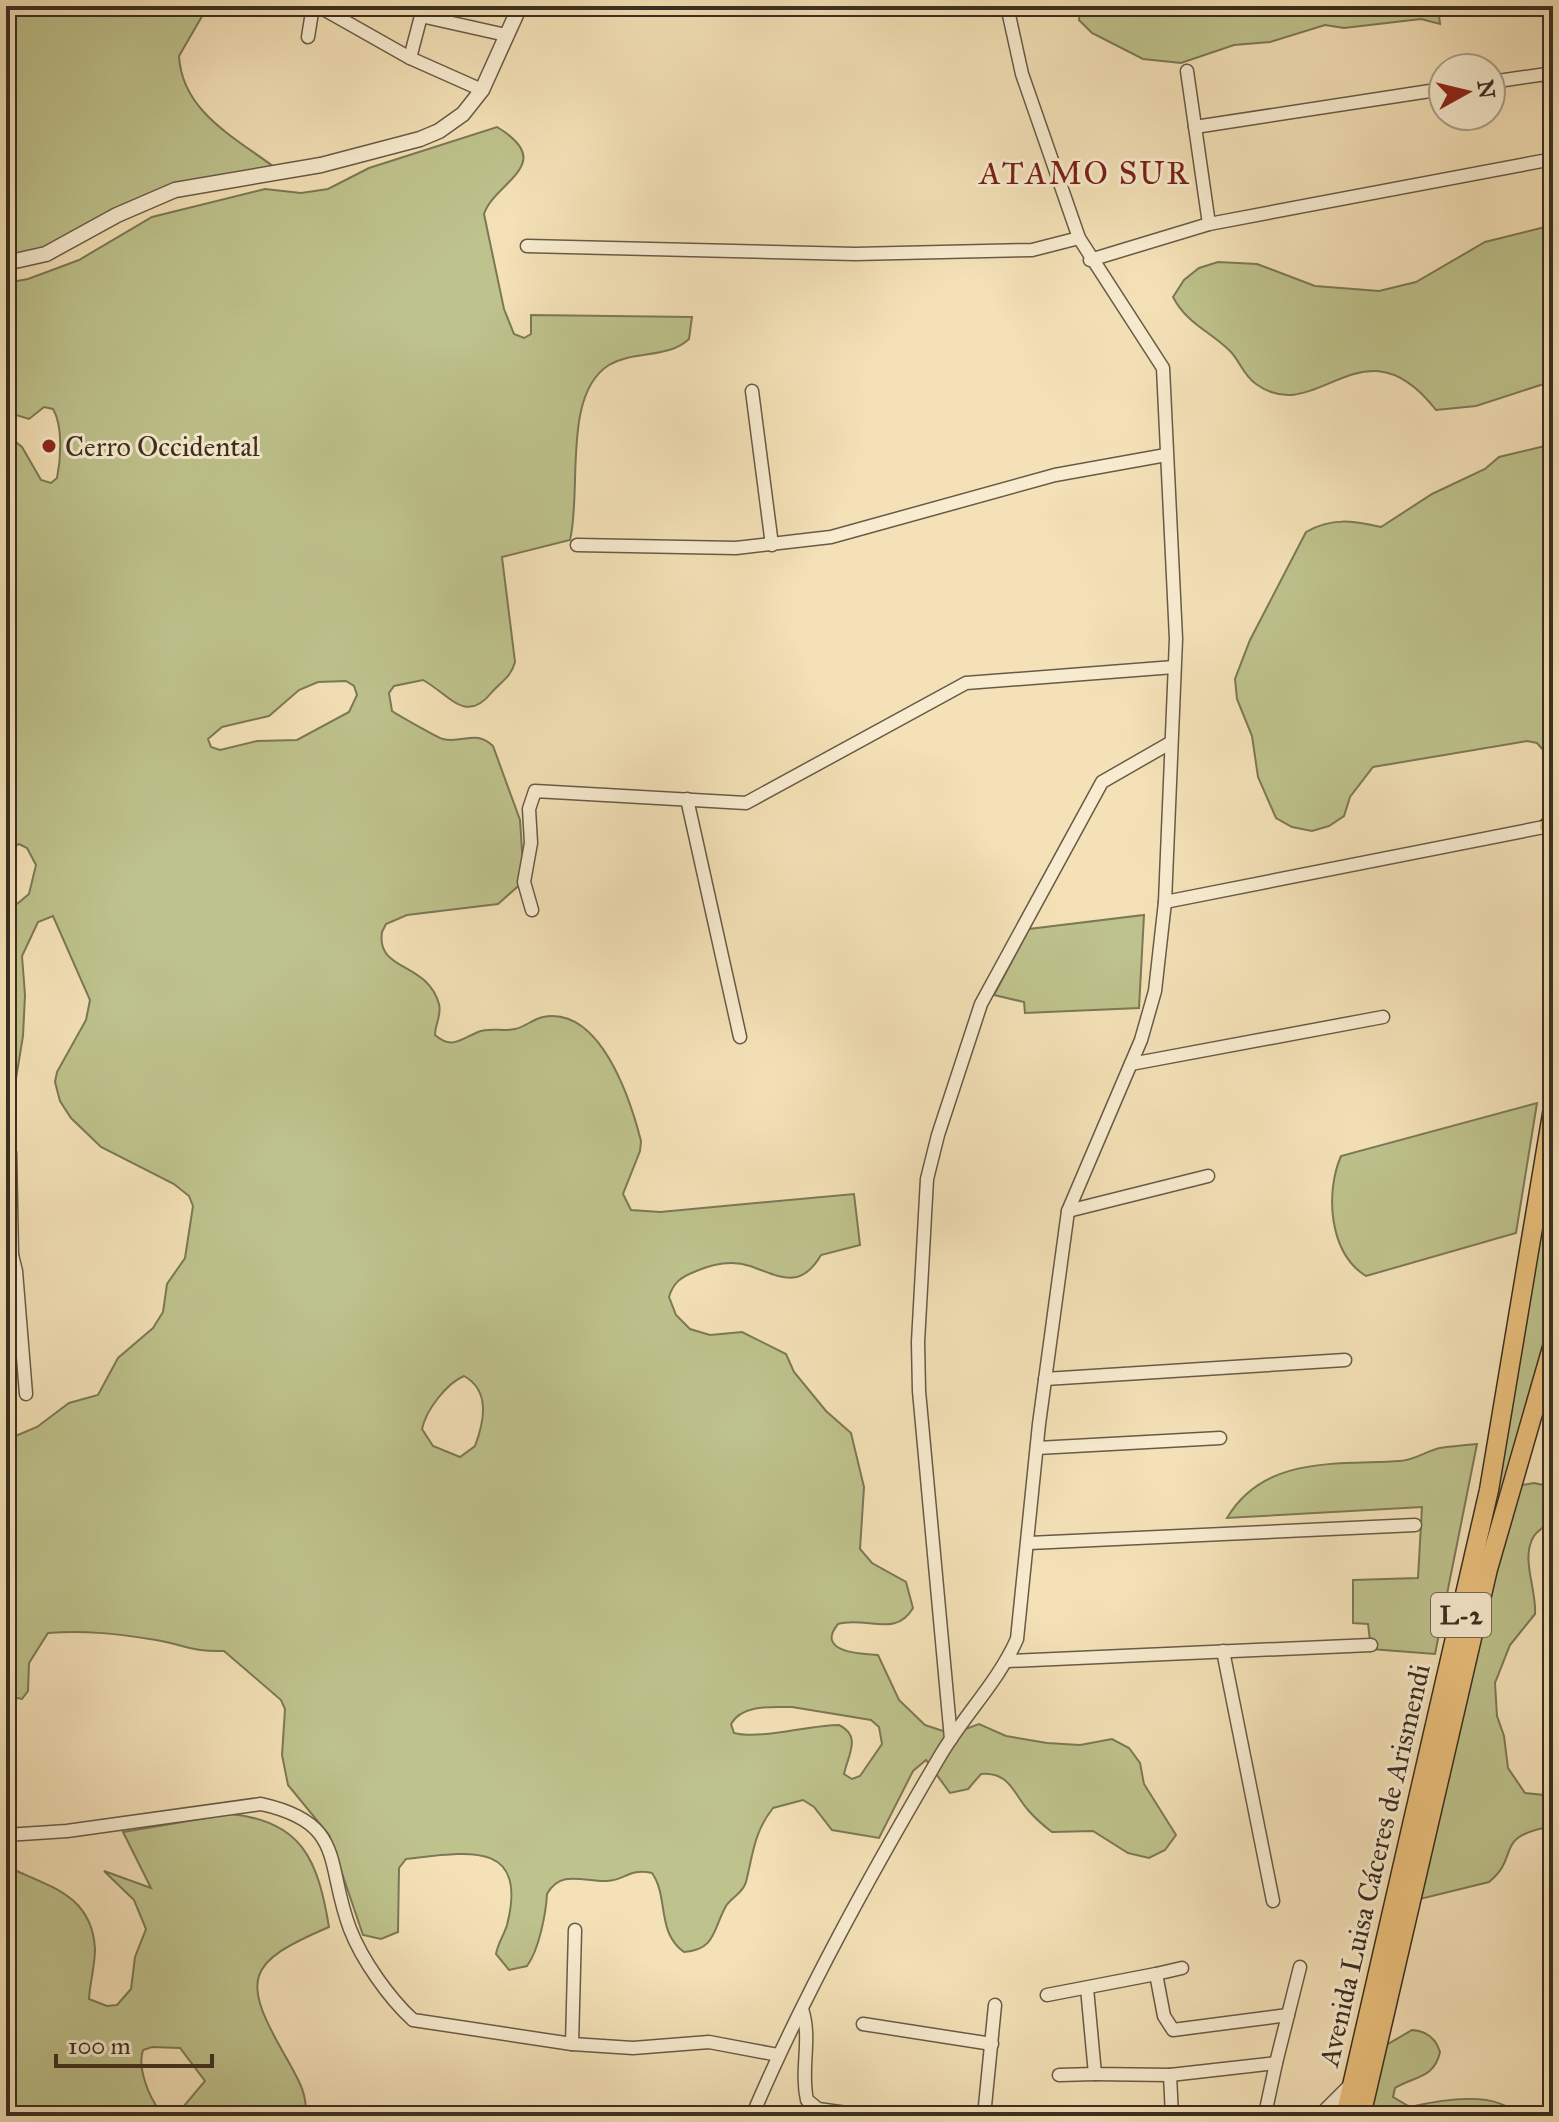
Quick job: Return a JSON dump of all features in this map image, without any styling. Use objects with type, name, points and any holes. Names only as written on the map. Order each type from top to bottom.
[{"type":"main road","name":"Avenida Luisa Cáceres de Arismendi","points":[[1345,2116],[1486,1503],[1553,1108]]},
{"type":"main road","name":"Avenida Luisa Cáceres de Arismendi","points":[[1361,2116],[1488,1569],[1553,1344]]},
{"type":"street","points":[[308,37],[316,6],[410,58],[482,90]]},
{"type":"street","points":[[6,263],[46,254],[117,215],[175,190],[321,165],[420,139],[463,114],[482,90],[520,6]]},
{"type":"street","points":[[752,2116],[802,2009],[951,1739],[1008,1661],[1017,1639],[1045,1379],[1068,1211],[1131,1064],[1155,991],[1165,902],[1174,667],[1163,368],[1154,349],[1090,260],[1079,238],[1022,74],[1007,6]]},
{"type":"street","points":[[410,58],[421,16],[506,35]]},
{"type":"street","points":[[1187,71],[1209,224]]},
{"type":"street","points":[[1507,80],[1553,73]]},
{"type":"street","points":[[1195,127],[1427,91]]},
{"type":"street","points":[[1090,260],[1209,224],[1553,159]]},
{"type":"street","points":[[527,246],[855,254],[1032,250],[1079,238]]},
{"type":"street","points":[[752,391],[772,545]]},
{"type":"street","points":[[577,545],[736,548],[831,537],[1055,475],[1166,455]]},
{"type":"street","points":[[532,910],[524,882],[531,843],[529,809],[535,791],[746,803],[966,683],[1174,667]]},
{"type":"street","points":[[951,1739],[919,1391],[918,1342],[927,1179],[938,1135],[981,1004],[1057,862],[1102,782],[1170,743]]},
{"type":"street","points":[[687,799],[740,1037]]},
{"type":"street","points":[[1165,902],[1552,826]]},
{"type":"street","points":[[1131,1064],[1383,1017]]},
{"type":"street","points":[[6,1143],[10,1153],[9,1253],[26,1394]]},
{"type":"street","points":[[1068,1211],[1208,1176]]},
{"type":"street","points":[[1045,1379],[1345,1360]]},
{"type":"street","points":[[1037,1448],[1220,1438]]},
{"type":"street","points":[[1029,1543],[1415,1525]]},
{"type":"street","points":[[1008,1661],[1371,1645]]},
{"type":"street","points":[[1223,1651],[1273,1901]]},
{"type":"street","points":[[6,1835],[67,1831],[233,1806],[261,1804],[286,1809],[320,1833],[330,1848],[349,1926],[357,1945],[413,2020],[428,2025],[572,2044],[633,2048],[709,2042],[778,2055]]},
{"type":"street","points":[[572,2044],[575,1930]]},
{"type":"street","points":[[1267,2105],[1300,1967]]},
{"type":"street","points":[[1047,1995],[1182,1968]]},
{"type":"street","points":[[1156,1974],[1164,2016],[1173,2030],[1288,2015]]},
{"type":"street","points":[[1087,1988],[1095,2074]]},
{"type":"street","points":[[984,2116],[995,2005]]},
{"type":"street","points":[[802,2009],[809,2029],[803,2061],[807,2100],[818,2109],[868,2116]]},
{"type":"street","points":[[863,2024],[992,2044]]},
{"type":"street","points":[[1059,2075],[1170,2075],[1276,2063]]},
{"type":"street","points":[[1170,2075],[1172,2116]]},
{"type":"street","points":[[1299,2116],[1324,2115],[1353,2082]]},
{"type":"green space","points":[[6,6],[208,6],[179,56],[182,76],[190,94],[215,123],[278,170],[191,180],[63,243],[6,261]]},
{"type":"green space","points":[[1080,6],[1438,6],[1440,24],[1421,19],[1344,28],[1325,25],[1270,42],[1234,45],[1181,63],[1143,59],[1092,33],[1079,20]]},
{"type":"green space","points":[[497,127],[515,140],[523,152],[523,162],[518,172],[484,214],[504,309],[514,334],[524,338],[531,334],[531,315],[692,317],[689,339],[681,345],[619,360],[594,379],[579,420],[570,540],[502,557],[515,662],[509,675],[483,702],[474,706],[458,704],[423,680],[394,686],[389,693],[392,711],[434,735],[450,740],[481,738],[493,746],[520,820],[524,881],[498,904],[407,915],[386,924],[382,932],[382,945],[394,961],[424,980],[433,990],[440,1008],[435,1035],[446,1042],[483,1031],[515,1029],[543,1017],[563,1017],[581,1026],[596,1040],[620,1080],[641,1141],[623,1194],[631,1210],[660,1212],[854,1194],[860,1245],[821,1255],[813,1266],[797,1277],[788,1278],[736,1263],[701,1269],[675,1284],[669,1297],[676,1315],[690,1329],[710,1335],[742,1332],[786,1354],[794,1372],[826,1411],[851,1433],[864,1487],[860,1549],[872,1563],[906,1582],[913,1608],[906,1617],[889,1624],[838,1624],[832,1633],[836,1646],[851,1652],[878,1655],[899,1700],[925,1725],[952,1734],[979,1724],[1006,1736],[1047,1743],[1080,1745],[1112,1739],[1129,1748],[1140,1763],[1144,1784],[1176,1835],[1165,1850],[1149,1858],[1128,1853],[1093,1831],[1052,1832],[998,1776],[981,1774],[968,1789],[950,1793],[926,1760],[913,1771],[879,1838],[832,1830],[814,1807],[803,1800],[773,1808],[758,1835],[745,1886],[726,1906],[712,1937],[702,1947],[684,1952],[675,1944],[666,1925],[660,1893],[652,1873],[638,1872],[607,1881],[574,1878],[559,1882],[547,1894],[543,1921],[531,1959],[527,1966],[509,1970],[496,1954],[507,1925],[511,1897],[509,1877],[501,1864],[487,1857],[450,1854],[406,1859],[399,1868],[398,1932],[381,1939],[363,1935],[329,1835],[288,1785],[282,1755],[285,1709],[281,1700],[224,1651],[116,1634],[48,1633],[29,1663],[28,1691],[22,1699],[6,1696],[6,1440],[37,1427],[69,1403],[98,1395],[118,1358],[153,1328],[163,1312],[167,1284],[185,1258],[193,1206],[189,1196],[174,1184],[101,1147],[71,1118],[60,1101],[55,1082],[57,1072],[86,1020],[90,1000],[53,916],[38,922],[22,956],[25,995],[23,1036],[13,1097],[6,1108],[6,913],[29,894],[36,865],[27,848],[19,844],[6,851],[6,434],[22,447],[41,480],[51,483],[57,478],[60,442],[53,409],[44,407],[29,419],[6,412],[6,283],[28,279],[79,260],[152,217],[265,189],[301,193],[328,189],[369,168]],"holes":[[[346,681],[354,686],[357,695],[349,712],[297,740],[257,741],[220,750],[211,747],[208,739],[222,727],[269,716],[299,690],[318,682]],[[464,1376],[473,1382],[482,1398],[483,1408],[475,1446],[460,1457],[433,1446],[422,1429],[433,1406]],[[792,1707],[871,1720],[879,1727],[882,1744],[860,1776],[852,1779],[844,1774],[852,1746],[846,1729],[839,1725],[771,1734],[734,1733],[731,1724],[736,1718],[758,1708]]]},
{"type":"green space","points":[[1553,225],[1553,381],[1476,406],[1436,410],[1410,383],[1385,372],[1363,372],[1300,394],[1278,394],[1256,384],[1230,351],[1192,321],[1173,297],[1184,280],[1199,268],[1218,262],[1257,264],[1315,286],[1379,291],[1416,282],[1485,242]]},
{"type":"green space","points":[[1553,444],[1553,761],[1537,743],[1527,741],[1373,767],[1350,797],[1344,816],[1329,826],[1312,831],[1292,827],[1276,818],[1258,777],[1252,736],[1237,699],[1235,679],[1250,640],[1306,532],[1325,524],[1343,522],[1381,527],[1432,494],[1485,469],[1499,457]]},
{"type":"green space","points":[[1144,915],[1139,1008],[1025,1013],[1024,1002],[994,995],[1029,929]]},
{"type":"green space","points":[[1537,1103],[1516,1233],[1366,1276],[1354,1266],[1344,1253],[1334,1221],[1333,1187],[1341,1156]]},
{"type":"green space","points":[[1553,1153],[1553,1317],[1490,1537],[1486,1536]]},
{"type":"green space","points":[[1477,1444],[1435,1654],[1371,1649],[1368,1624],[1353,1623],[1353,1580],[1418,1578],[1422,1507],[1227,1518],[1243,1498],[1261,1483],[1282,1473],[1328,1464],[1405,1460],[1440,1448]]},
{"type":"green space","points":[[1534,1483],[1553,1487],[1553,1517],[1534,1536],[1530,1545],[1535,1614],[1510,1645],[1495,1683],[1497,1716],[1504,1736],[1508,1768],[1525,1793],[1553,1796],[1553,1826],[1534,1830],[1514,1841],[1499,1872],[1489,1882],[1416,1900],[1514,1491],[1522,1485]]},
{"type":"green space","points":[[230,1814],[275,1825],[291,1835],[303,1848],[319,1882],[329,1927],[280,1951],[266,1963],[259,1976],[257,1991],[272,2032],[301,2086],[306,2116],[6,2116],[6,1866],[51,1886],[76,1903],[92,1930],[95,1949],[89,1999],[107,2006],[117,2005],[131,1989],[135,1957],[146,1929],[134,1900],[104,1871],[151,1888],[123,1832]],"holes":[[[152,2047],[180,2048],[205,2081],[179,2112],[160,2111],[145,2082],[143,2050]]]},
{"type":"green space","points":[[1412,2030],[1430,2036],[1440,2052],[1428,2072],[1395,2088],[1393,2097],[1410,2107],[1483,2099],[1509,2108],[1518,2116],[1370,2116],[1382,2052],[1388,2044]]},
{"type":"place","name":"Cerro Occidental","points":[[49,446]]},
{"type":"district","name":"ATAMO SUR","points":[[1085,173]]}]
